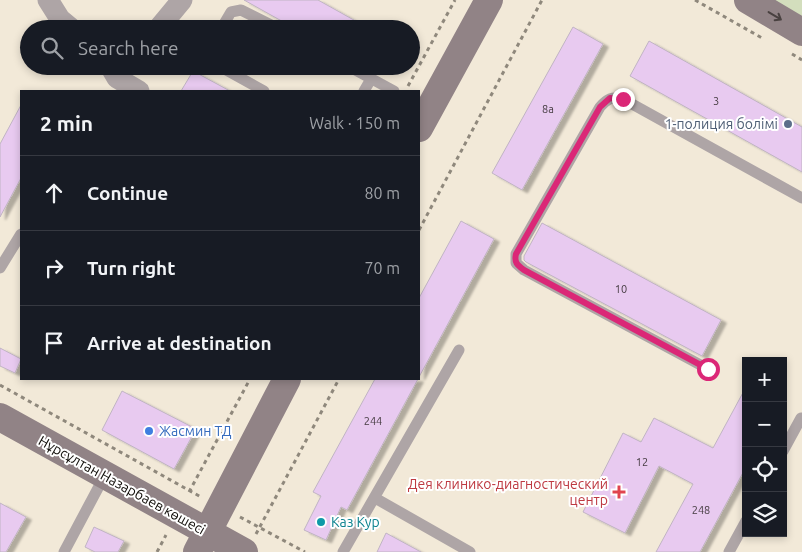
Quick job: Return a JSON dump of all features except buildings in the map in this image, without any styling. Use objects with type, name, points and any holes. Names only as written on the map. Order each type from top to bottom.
[{"type":"main road","points":[[422,114],[489,0]]},
{"type":"main road","points":[[748,0],[794,42]]},
{"type":"main road","points":[[202,542],[286,380]]},
{"type":"main road","name":"Нұрсұлтан Назарбаев көшесі","points":[[0,417],[105,475],[202,542],[249,544]]},
{"type":"street","points":[[48,0],[61,20]]},
{"type":"street","points":[[165,20],[182,0]]},
{"type":"street","points":[[118,75],[138,90]]},
{"type":"lane","points":[[227,20],[232,12],[241,10],[261,20]]},
{"type":"lane","points":[[235,75],[262,90]]},
{"type":"lane","points":[[364,75],[392,90]]},
{"type":"lane","points":[[365,90],[371,79]]},
{"type":"lane","points":[[708,369],[524,270],[516,264],[516,254],[600,107],[610,98],[623,99],[802,198]]},
{"type":"lane","points":[[0,268],[20,236]]},
{"type":"lane","points":[[342,552],[460,350]]},
{"type":"lane","points":[[785,447],[801,418]]},
{"type":"lane","points":[[64,552],[105,475]]},
{"type":"lane","points":[[375,498],[470,552]]},
{"type":"lane","points":[[729,552],[742,528]]},
{"type":"path","points":[[420,64],[455,0]]},
{"type":"path","points":[[420,228],[542,0]]},
{"type":"path","points":[[695,0],[769,42]]},
{"type":"path","points":[[794,42],[802,60]]},
{"type":"path","points":[[406,90],[414,75]]},
{"type":"path","points":[[215,444],[249,380]]},
{"type":"path","points":[[249,544],[338,380]]},
{"type":"path","points":[[0,385],[220,507],[306,552]]},
{"type":"green space","points":[[773,0],[802,0],[802,16]]},
{"type":"place","name":"1-полиция болiмi","points":[[788,124]]},
{"type":"place","name":"Жасмин ТД","points":[[149,431]]},
{"type":"place","name":"Дея клинико-диагностический центр","points":[[619,492]]},
{"type":"place","name":"Каз Кур","points":[[321,522]]},
{"type":"route","points":[[623,99],[617,97],[610,98],[604,101],[600,107],[516,254],[516,264],[708,369]]}]
